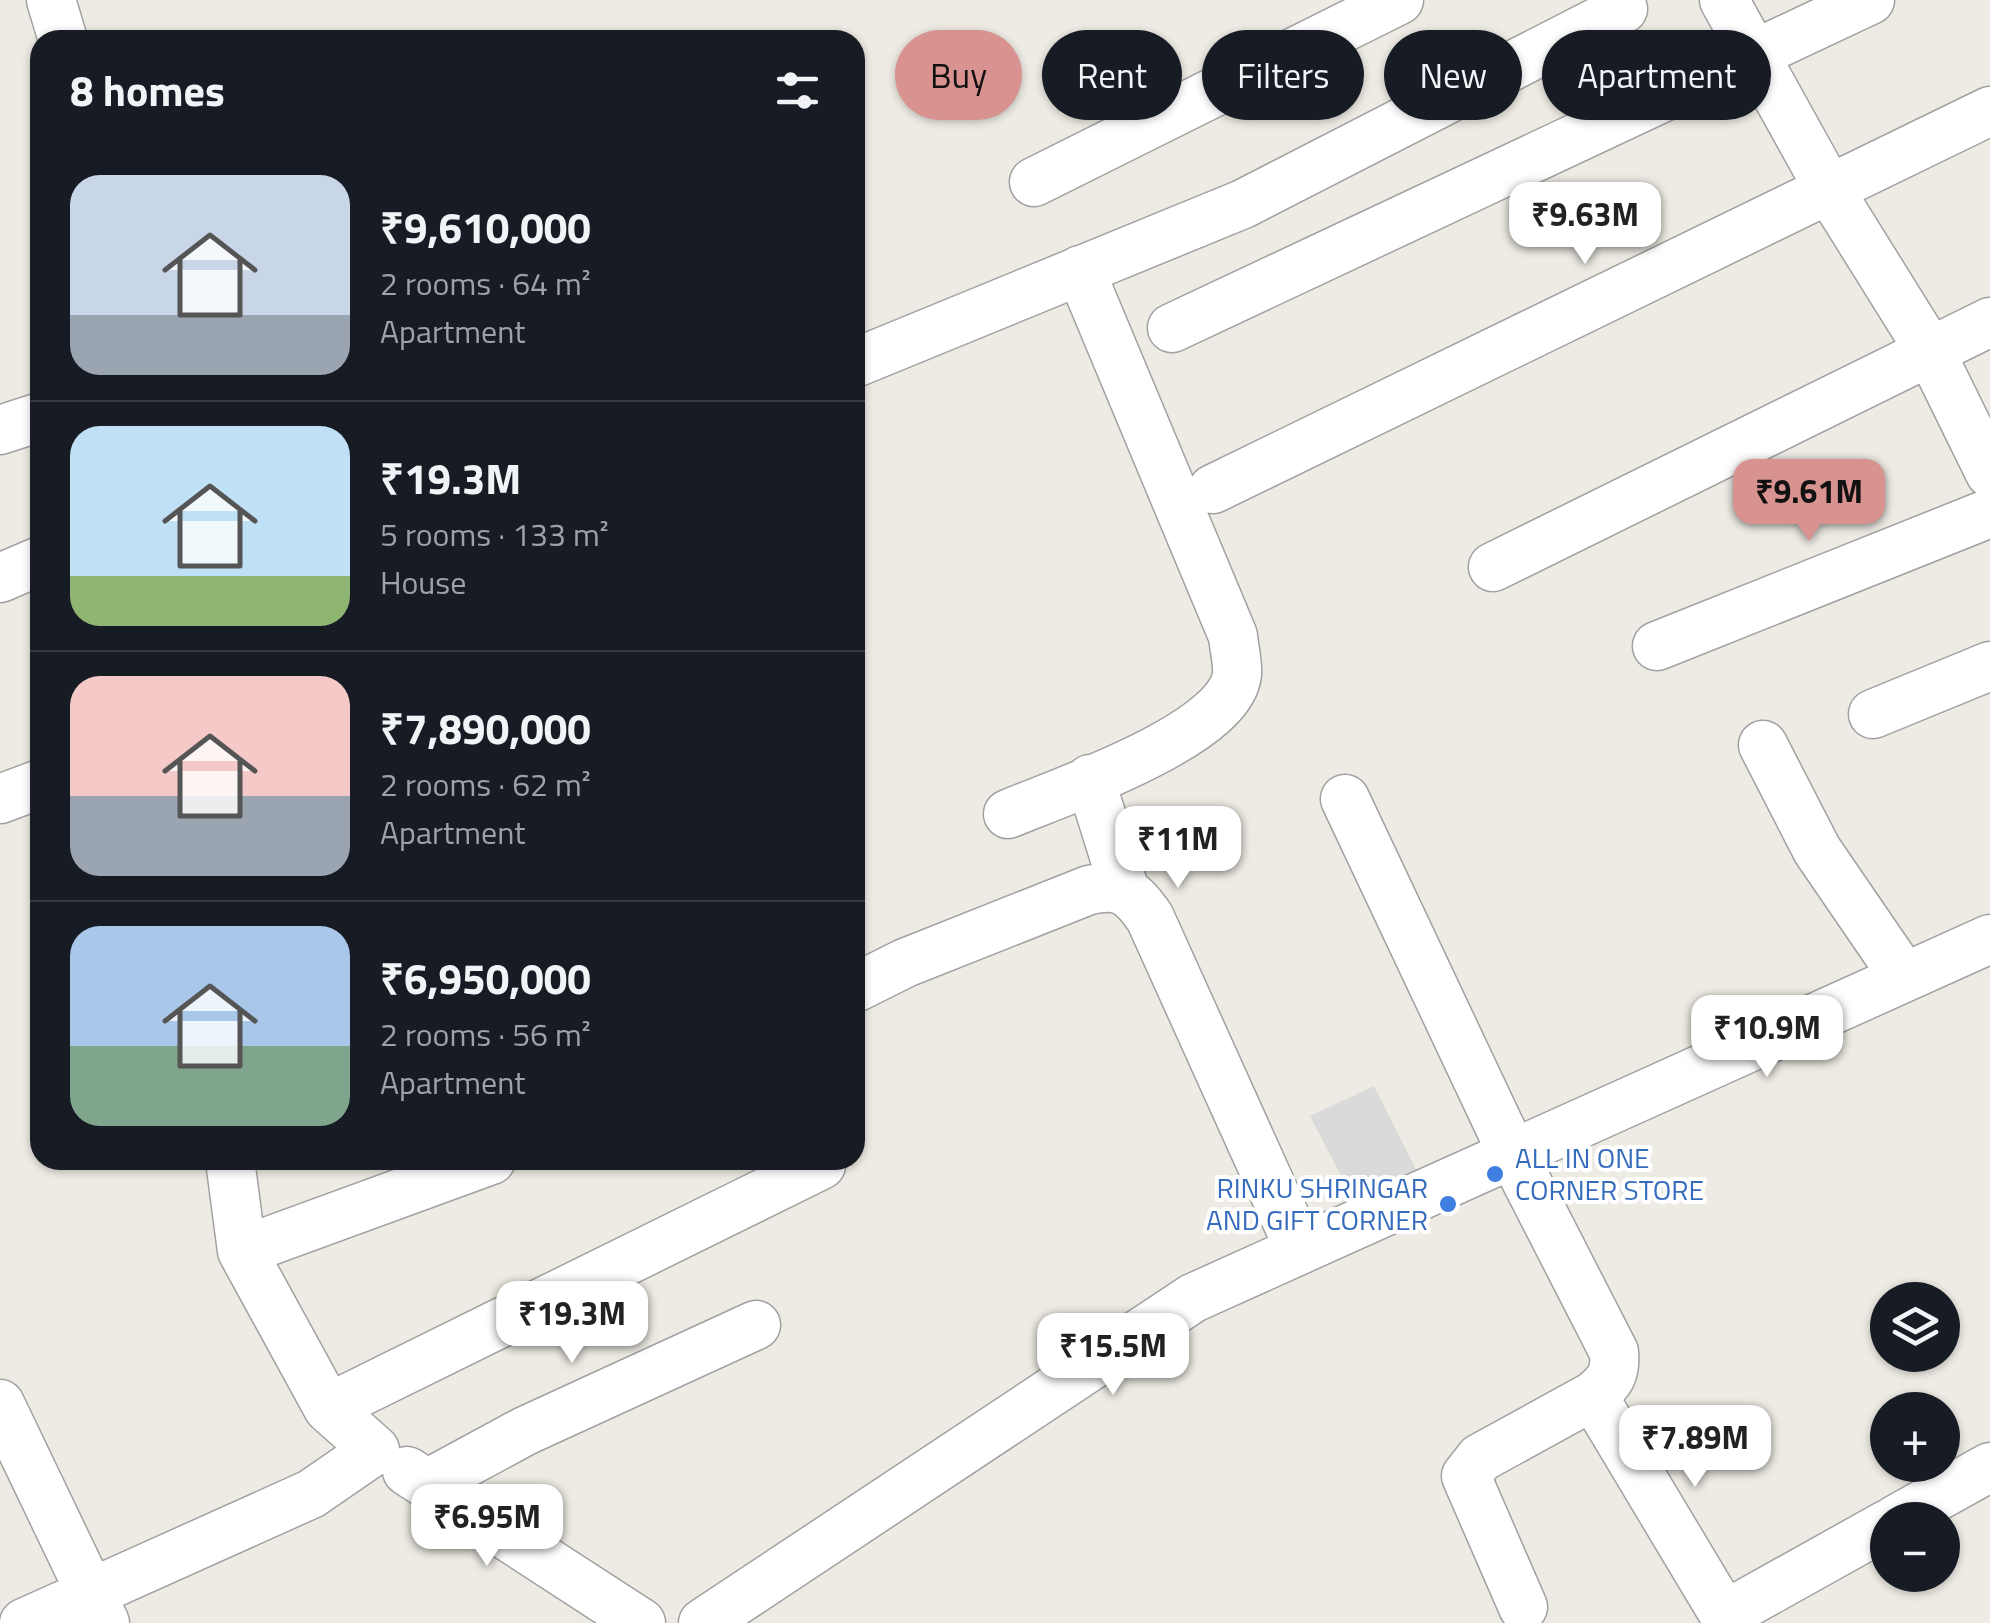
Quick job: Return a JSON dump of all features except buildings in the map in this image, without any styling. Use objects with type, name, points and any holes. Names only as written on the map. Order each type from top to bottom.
[{"type":"street","points":[[51,0],[60,30]]},
{"type":"street","points":[[1034,182],[1399,0]]},
{"type":"street","points":[[1724,0],[1741,30]]},
{"type":"street","points":[[1771,44],[1870,0]]},
{"type":"street","points":[[865,359],[1243,204],[1624,8]]},
{"type":"street","points":[[1771,83],[1830,191],[1931,353],[1990,473]]},
{"type":"street","points":[[1213,489],[1990,111]]},
{"type":"street","points":[[1172,328],[1611,120]]},
{"type":"street","points":[[1008,814],[1176,742],[1222,706],[1237,676],[1233,636],[1080,270]]},
{"type":"street","points":[[1493,568],[1990,322]]},
{"type":"street","points":[[0,430],[30,420]]},
{"type":"street","points":[[1658,646],[1990,514]]},
{"type":"street","points":[[0,578],[30,565]]},
{"type":"street","points":[[1873,714],[1990,666]]},
{"type":"street","points":[[1763,746],[1818,850],[1904,977]]},
{"type":"street","points":[[1090,779],[1124,888]]},
{"type":"street","points":[[0,798],[30,788]]},
{"type":"street","points":[[1346,799],[1513,1155],[1614,1352],[1616,1370],[1593,1396],[1480,1458],[1466,1476],[1522,1607]]},
{"type":"street","points":[[865,983],[1088,890],[1124,888],[1150,918],[1300,1250]]},
{"type":"street","points":[[703,1623],[1193,1298],[1990,938]]},
{"type":"street","points":[[231,1170],[242,1251],[328,1408],[374,1450],[641,1623]]},
{"type":"street","points":[[242,1251],[464,1170]]},
{"type":"street","points":[[328,1408],[812,1170]]},
{"type":"street","points":[[427,1484],[525,1431],[756,1325]]},
{"type":"street","points":[[1593,1396],[1727,1619],[1870,1535]]},
{"type":"street","points":[[0,1404],[98,1608]]},
{"type":"street","points":[[24,1623],[98,1608],[311,1494],[374,1450]]},
{"type":"street","points":[[1927,1502],[1990,1467]]},
{"type":"shaded area","points":[[1374,1086],[1419,1175],[1358,1209],[1310,1116]]},
{"type":"place","name":"ALL IN ONE CORNER STORE","points":[[1495,1174]]},
{"type":"place","name":"RINKU SHRINGAR AND GIFT CORNER","points":[[1448,1204]]}]
